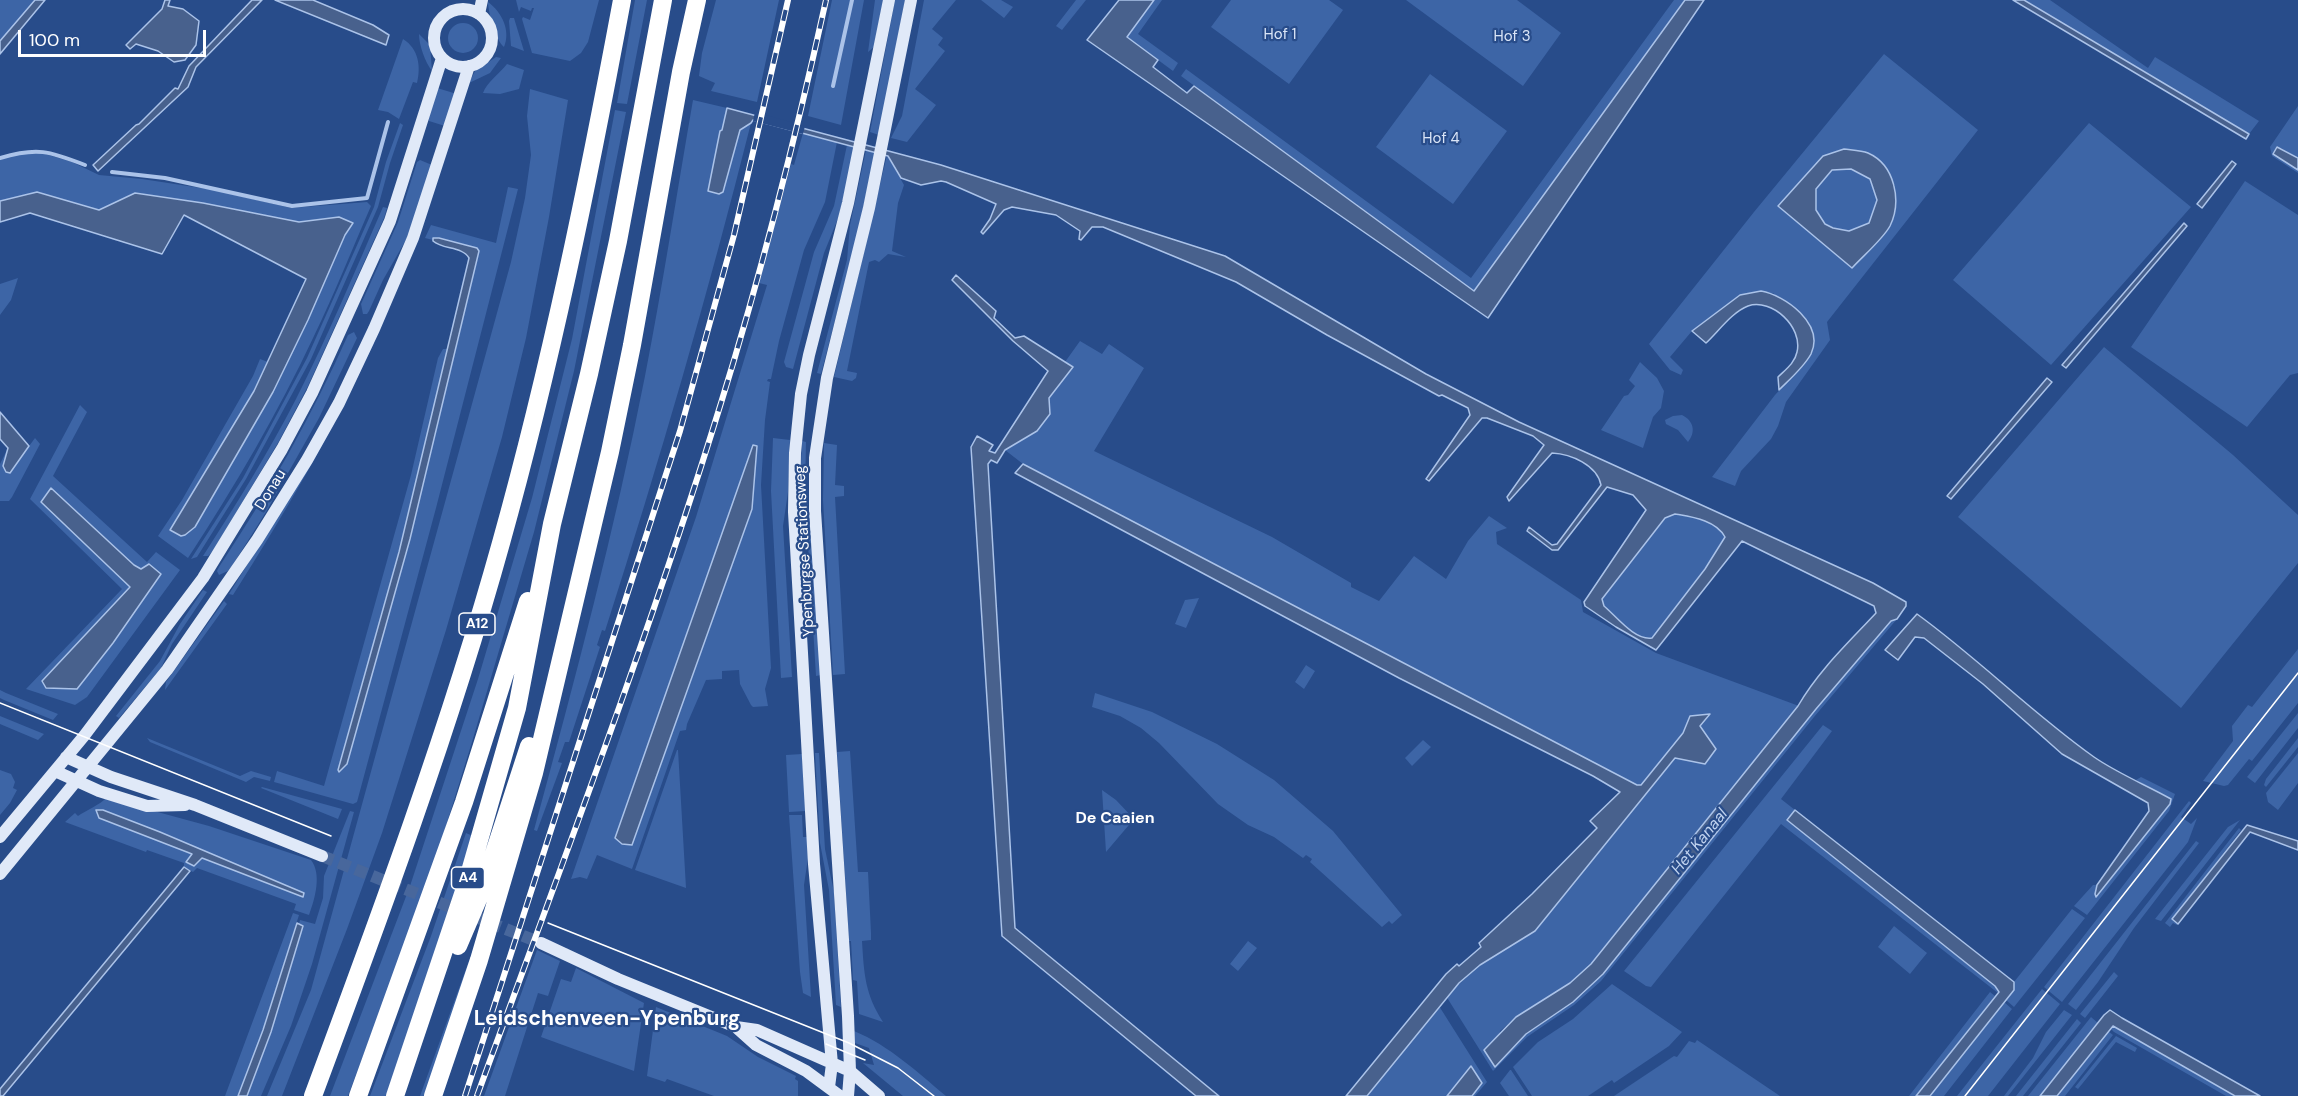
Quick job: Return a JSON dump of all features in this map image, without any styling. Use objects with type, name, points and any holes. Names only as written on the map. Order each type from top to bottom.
[{"type":"highway","name":"A12","points":[[313,1096],[413,821],[458,687],[491,578],[547,371],[577,237],[622,0]]},
{"type":"highway","name":"A12","points":[[357,1096],[464,802],[552,524],[606,298],[663,0]]},
{"type":"highway","points":[[434,1096],[520,825],[600,498],[623,389],[672,118],[697,0]]},
{"type":"highway","name":"A4","points":[[395,1096],[467,882],[517,708],[552,524]]},
{"type":"highway","name":"A4","points":[[413,1046],[482,890],[569,623]]},
{"type":"main road","points":[[478,14],[482,0]]},
{"type":"main road","name":"Ypenburgse Stationsweg","points":[[829,1087],[832,1064],[814,864],[794,512],[796,430],[809,356],[840,240],[860,149],[889,0]]},
{"type":"main road","name":"Ypenburgse Stationsweg","points":[[848,1096],[850,1071],[815,511],[815,458],[829,371],[881,155],[911,0]]},
{"type":"main road","points":[[465,5],[478,14],[488,24],[491,43],[482,60],[469,66],[454,66],[442,58],[435,44],[437,26],[450,12],[465,5]]},
{"type":"main road","name":"Donau","points":[[0,837],[66,758],[203,578],[282,449],[312,393],[390,221],[442,58]]},
{"type":"main road","name":"Donau","points":[[0,874],[167,670],[221,593],[307,460],[339,403],[413,238],[469,66]]},
{"type":"main road","points":[[66,758],[116,779],[195,805],[322,856]]},
{"type":"main road","points":[[55,771],[99,790],[147,806],[195,805]]},
{"type":"main road","points":[[541,943],[618,979],[736,1027],[757,1030],[850,1071],[879,1096]]},
{"type":"main road","points":[[736,1027],[756,1045],[806,1071],[840,1096]]},
{"type":"green space","points":[[0,0],[35,0],[0,41]]},
{"type":"green space","points":[[516,0],[599,0],[588,42],[581,53],[570,61],[532,53],[522,19],[523,17],[530,20],[534,8],[531,11],[521,7],[519,12]]},
{"type":"green space","points":[[635,0],[647,0],[627,104],[617,103]]},
{"type":"green space","points":[[716,0],[779,0],[757,102],[711,91],[715,83],[699,76],[702,53]]},
{"type":"green space","points":[[832,0],[864,0],[841,125],[808,116]]},
{"type":"green space","points":[[875,0],[883,0],[874,47],[868,52]]},
{"type":"green space","points":[[895,0],[905,0],[879,135],[870,132]]},
{"type":"green space","points":[[924,0],[956,0],[932,29],[943,38],[938,45],[945,51],[915,89],[936,105],[907,142],[891,138],[902,116]]},
{"type":"green space","points":[[981,0],[1001,0],[1013,7],[1004,18]]},
{"type":"green space","points":[[1076,0],[1086,0],[1062,30],[1056,26]]},
{"type":"green space","points":[[1154,0],[1162,0],[1138,34],[1178,63],[1173,71],[1127,37]]},
{"type":"green space","name":"Hof 1","points":[[1231,0],[1329,0],[1343,10],[1289,84],[1211,27]]},
{"type":"green space","name":"Hof 3","points":[[1406,0],[1517,0],[1561,33],[1523,86]]},
{"type":"green space","points":[[1674,0],[1685,0],[1474,291],[1181,76],[1186,69],[1471,278]]},
{"type":"green space","points":[[2024,0],[2050,0],[2148,68],[2155,57],[2259,121],[2249,134]]},
{"type":"green space","points":[[488,2],[504,22],[506,41],[504,47],[493,26]]},
{"type":"green space","points":[[510,18],[514,18],[524,51],[511,46]]},
{"type":"green space","points":[[463,23],[474,27],[478,38],[474,49],[463,53],[452,49],[448,38],[452,27]]},
{"type":"green space","points":[[419,34],[430,45],[432,71],[423,53]]},
{"type":"green space","points":[[403,39],[416,53],[419,71],[417,83],[413,82],[399,119],[388,112],[378,110]]},
{"type":"green space","points":[[1884,54],[1978,130],[1827,322],[1830,340],[1786,402],[1771,439],[1741,471],[1735,486],[1712,477],[1775,395],[1803,365],[1813,346],[1811,331],[1773,293],[1692,331],[1670,357],[1683,370],[1681,375],[1670,370],[1649,344]],"holes":[[[1823,156],[1895,185],[1852,268],[1779,206]]]},
{"type":"green space","points":[[496,57],[501,58],[490,73],[469,83],[475,71]]},
{"type":"green space","points":[[507,64],[524,70],[519,89],[500,94],[483,93],[490,82]]},
{"type":"green space","name":"Hof 4","points":[[1430,74],[1507,131],[1453,204],[1376,147]]},
{"type":"green space","points":[[437,88],[457,94],[445,126],[429,121],[428,118]]},
{"type":"green space","points":[[530,89],[568,100],[526,338],[502,437],[446,630],[382,833],[282,1096],[267,1096],[311,990],[511,262],[525,198],[531,155],[527,116]]},
{"type":"green space","points":[[693,100],[727,108],[708,191],[723,192],[740,129],[751,123],[700,315],[645,505],[605,631],[602,630],[597,645],[600,647],[569,742],[565,742],[558,762],[562,763],[537,831],[534,830],[594,604],[621,490],[658,307]]},
{"type":"green space","points":[[2298,106],[2298,158],[2281,148],[2274,154],[2298,170],[2298,173],[2272,156],[2270,147]]},
{"type":"green space","points":[[615,110],[626,112],[574,371],[534,532],[433,868],[348,1096],[330,1096],[410,886],[478,679],[532,498],[572,339]]},
{"type":"green space","points":[[400,123],[403,125],[378,207],[311,359],[246,479],[197,557],[191,559],[243,478],[307,358],[374,207],[386,162]]},
{"type":"green space","points":[[2089,123],[2191,207],[2051,365],[1953,280]]},
{"type":"green space","points":[[803,133],[837,142],[825,202],[804,250],[771,379],[767,381],[770,382],[761,485],[771,668],[765,689],[768,706],[753,707],[751,705],[740,684],[739,670],[722,671],[722,679],[706,680],[686,730],[680,731],[632,869],[597,855],[587,879],[580,877],[571,879],[696,517],[767,285],[759,283],[791,164],[794,165]],"holes":[[[755,445],[752,509],[632,845],[727,520]]]},
{"type":"green space","points":[[847,145],[855,147],[839,216],[824,253],[793,369],[786,367],[784,362],[814,252],[834,206]]},
{"type":"green space","points":[[866,150],[875,152],[859,228],[821,374],[817,373],[847,260],[850,225]]},
{"type":"green space","points":[[26,152],[42,153],[72,162],[99,175],[214,190],[291,208],[367,202],[371,206],[322,320],[286,393],[239,476],[188,558],[158,536],[182,500],[253,376],[260,359],[268,362],[254,391],[170,530],[179,535],[195,527],[273,392],[308,320],[345,235],[353,223],[339,217],[299,222],[203,203],[135,193],[99,210],[37,192],[0,201],[0,159]]},
{"type":"green space","points":[[887,155],[904,185],[898,203],[892,251],[906,257],[888,254],[879,262],[875,260],[869,262],[847,371],[857,373],[856,378],[852,381],[834,377]]},
{"type":"green space","points":[[420,160],[432,165],[411,231],[383,280],[369,311],[363,314],[361,304],[398,222],[417,162]]},
{"type":"green space","points":[[1851,169],[1870,179],[1877,200],[1869,223],[1849,231],[1825,224],[1816,210],[1816,189],[1832,170]]},
{"type":"green space","points":[[2245,181],[2298,215],[2298,373],[2290,375],[2247,427],[2131,347]]},
{"type":"green space","points":[[508,187],[518,189],[357,802],[353,804],[274,782],[277,771],[324,786],[411,475],[438,358],[443,349],[448,349],[399,552],[338,769],[410,539],[479,252],[477,248],[440,238],[433,240],[425,238],[431,225],[496,243]]},
{"type":"green space","points":[[383,207],[387,208],[384,218],[308,386],[279,441],[213,551],[208,556],[203,556],[251,479],[296,399]]},
{"type":"green space","points":[[18,278],[11,300],[0,315],[0,284]]},
{"type":"green space","points":[[354,332],[357,338],[319,418],[266,512],[232,566],[228,571],[219,575],[217,571],[219,567],[288,454],[320,395],[348,335]]},
{"type":"green space","points":[[1080,341],[1102,354],[1109,344],[1144,368],[1094,451],[1272,537],[1351,583],[1351,587],[1379,601],[1414,556],[1446,579],[1468,541],[1489,516],[1507,528],[1496,532],[1497,544],[1581,600],[1583,612],[1656,653],[1799,706],[1591,964],[1570,983],[1516,1017],[1500,1031],[1495,1067],[1526,1034],[1583,994],[1603,974],[1816,709],[1891,621],[1897,619],[1814,717],[1601,981],[1574,1005],[1527,1037],[1493,1071],[1446,996],[1480,965],[1535,931],[1710,715],[1690,717],[1684,733],[1641,785],[1637,785],[1023,464],[1005,450],[1037,431],[1049,398],[1073,367],[1065,362]]},
{"type":"green space","points":[[371,342],[374,343],[358,376],[308,471],[233,595],[229,594],[285,504]]},
{"type":"green space","points":[[2104,347],[2233,455],[2298,515],[2298,563],[2181,708],[1958,517]]},
{"type":"green space","points":[[1640,362],[1657,378],[1664,391],[1661,408],[1653,417],[1643,448],[1601,430],[1624,396],[1628,395],[1635,386],[1629,380]]},
{"type":"green space","points":[[80,405],[87,412],[53,476],[147,562],[156,552],[180,570],[87,697],[75,705],[26,689],[122,589],[30,499]],"holes":[[[51,488],[134,565],[161,574],[113,643],[77,689],[124,596],[131,588],[41,502]]]},
{"type":"green space","points":[[1682,415],[1689,420],[1693,431],[1688,442],[1678,430],[1666,424],[1665,420]]},
{"type":"green space","points":[[35,438],[40,444],[12,497],[9,501],[0,501],[0,464],[8,448],[10,472]]},
{"type":"green space","points":[[773,438],[790,440],[788,492],[783,526],[792,677],[781,678],[771,491]]},
{"type":"green space","points":[[802,441],[806,442],[805,492],[812,527],[821,675],[816,676],[807,528],[800,488]]},
{"type":"green space","points":[[824,443],[837,445],[835,485],[844,486],[844,496],[835,497],[845,674],[833,675],[823,500]]},
{"type":"green space","points":[[1675,514],[1710,523],[1725,536],[1705,569],[1652,638],[1646,638],[1626,626],[1604,606],[1602,599],[1665,518]]},
{"type":"green space","points":[[203,590],[207,592],[172,644],[161,668],[119,718],[116,716],[160,661],[180,624]]},
{"type":"green space","points":[[1199,598],[1186,628],[1175,624],[1185,600]]},
{"type":"green space","points":[[224,601],[227,604],[165,690],[166,682]]},
{"type":"green space","points":[[2298,649],[2298,703],[2252,761],[2249,759],[2228,785],[2203,781],[2233,741],[2232,726],[2248,705],[2252,707]]},
{"type":"green space","points":[[1306,665],[1315,671],[1304,689],[1295,682]]},
{"type":"green space","points":[[0,690],[58,714],[53,720],[4,700],[0,698]]},
{"type":"green space","points":[[1095,693],[1152,712],[1217,744],[1274,780],[1333,831],[1402,915],[1392,924],[1389,921],[1382,927],[1310,862],[1312,859],[1306,855],[1303,858],[1274,837],[1248,825],[1218,804],[1159,743],[1141,728],[1120,716],[1092,707]]},
{"type":"green space","points":[[2298,713],[2298,728],[2255,783],[2247,777]]},
{"type":"green space","points":[[0,716],[44,734],[38,740],[0,724]]},
{"type":"green space","points":[[1823,725],[1832,731],[1781,799],[1795,810],[1787,820],[1995,986],[1998,993],[1781,824],[1651,987],[1624,971]]},
{"type":"green space","points":[[147,738],[240,776],[251,771],[271,777],[270,781],[254,777],[246,782],[150,742]]},
{"type":"green space","points":[[2298,738],[2298,747],[2266,787],[2264,785],[2266,779]]},
{"type":"green space","points":[[1423,740],[1431,747],[1412,766],[1405,758]]},
{"type":"green space","points":[[678,750],[686,888],[635,870]]},
{"type":"green space","points":[[850,751],[858,872],[868,872],[871,940],[862,941],[865,974],[872,1002],[883,1022],[859,1014],[857,981],[853,980],[837,752]]},
{"type":"green space","points":[[815,753],[819,753],[825,849],[834,892],[841,1007],[836,1005],[829,890],[820,843]]},
{"type":"green space","points":[[2298,753],[2298,783],[2278,810],[2268,802],[2266,793]]},
{"type":"green space","points":[[802,754],[806,811],[789,812],[786,755]]},
{"type":"green space","points":[[0,770],[11,774],[15,782],[13,788],[17,790],[0,815]]},
{"type":"green space","points":[[2141,777],[2175,794],[2169,811],[2087,915],[2074,906],[2093,885],[2097,885],[2095,890],[2097,896],[2170,804],[2171,799],[2136,780]]},
{"type":"green space","points":[[262,787],[342,809],[338,819]]},
{"type":"green space","points":[[1102,790],[1116,800],[1134,819],[1106,852]]},
{"type":"green space","points":[[106,798],[209,826],[311,860],[317,879],[309,915],[294,910],[296,904],[197,868],[193,872],[184,867],[184,863],[147,850],[146,852],[65,822],[75,813],[78,816]],"holes":[[[99,812],[303,896],[99,818]]]},
{"type":"green space","points":[[2189,801],[2191,803],[2181,817],[2191,824],[2197,818],[2188,842],[2062,1002],[2044,987]]},
{"type":"green space","points":[[350,811],[354,812],[312,964],[291,1026],[261,1096],[247,1096],[271,1032],[302,926],[299,924],[300,920],[315,924],[323,898],[324,876]]},
{"type":"green space","points":[[789,815],[802,815],[803,837],[807,837],[808,858],[804,885],[811,997],[803,993],[800,972]]},
{"type":"green space","points":[[2240,820],[2161,921],[2155,919],[2228,827]]},
{"type":"green space","points":[[2239,828],[2241,830],[2173,919],[2178,924],[2173,923],[2170,927],[2165,923]]},
{"type":"green space","points":[[466,833],[473,836],[386,1096],[370,1096],[431,936]]},
{"type":"green space","points":[[2196,841],[2199,843],[2134,928],[2076,1010],[2068,1004]]},
{"type":"green space","points":[[2072,909],[2085,918],[2014,1007],[2006,1000],[2014,990],[2014,982]]},
{"type":"green space","points":[[293,913],[299,915],[263,1030],[238,1096],[225,1096]]},
{"type":"green space","points":[[483,922],[428,1096],[420,1096]]},
{"type":"green space","points":[[1894,926],[1927,953],[1910,974],[1878,947]]},
{"type":"green space","points":[[1248,941],[1257,948],[1238,971],[1230,964]]},
{"type":"green space","points":[[537,950],[560,961],[548,996],[538,993],[505,1096],[484,1096]]},
{"type":"green space","points":[[576,968],[644,1003],[634,1071],[541,1037],[561,979],[571,982]]},
{"type":"green space","points":[[2114,972],[2118,976],[2085,1018],[2080,1014]]},
{"type":"green space","points":[[1612,984],[1682,1032],[1669,1046],[1614,1083],[1612,1080],[1588,1096],[1532,1096],[1513,1067],[1538,1042],[1573,1019]]},
{"type":"green space","points":[[2042,989],[2060,1004],[1988,1096],[1957,1096]]},
{"type":"green space","points":[[1990,992],[1995,996],[1916,1096],[1909,1096]]},
{"type":"green space","points":[[2004,1002],[2012,1009],[1944,1096],[1930,1096]]},
{"type":"green space","points":[[1439,1006],[1487,1082],[1475,1096],[1472,1096],[1482,1083],[1471,1066],[1447,1096],[1367,1096]]},
{"type":"green space","points":[[656,1007],[727,1036],[758,1057],[796,1076],[798,1096],[714,1096],[667,1079],[665,1082],[647,1076]]},
{"type":"green space","points":[[2064,1010],[2072,1015],[2008,1096],[2004,1096],[2033,1058],[2046,1032]]},
{"type":"green space","points":[[2091,1017],[2098,1023],[2040,1096],[2028,1096]]},
{"type":"green space","points":[[2077,1019],[2081,1023],[2023,1096],[2016,1096]]},
{"type":"green space","points":[[2113,1026],[2235,1096],[2226,1096],[2114,1032],[2111,1029]]},
{"type":"green space","points":[[854,1031],[891,1052],[946,1096],[903,1096],[863,1063],[874,1065],[869,1048],[855,1043]]},
{"type":"green space","points":[[2108,1031],[2113,1035],[2065,1096],[2057,1096]]},
{"type":"green space","points":[[2116,1036],[2137,1048],[2135,1052],[2116,1042],[2078,1089],[2075,1087]]},
{"type":"green space","points":[[1697,1040],[1780,1096],[1614,1096],[1674,1056],[1677,1057],[1689,1041],[1695,1043]]},
{"type":"green space","points":[[1510,1070],[1528,1096],[1509,1096],[1500,1083]]},
{"type":"water","points":[[35,0],[45,0],[0,54],[0,41]]},
{"type":"water","points":[[165,0],[170,0],[168,6],[183,9],[199,21],[196,45],[185,60],[174,62],[158,51],[136,44],[130,49],[126,45],[162,9]]},
{"type":"water","points":[[252,0],[262,0],[196,67],[188,87],[98,171],[93,165],[175,88],[178,89],[189,66]]},
{"type":"water","points":[[275,0],[313,0],[373,25],[389,35],[386,45]]},
{"type":"water","points":[[1119,0],[1154,0],[1127,37],[1158,60],[1153,67],[1187,93],[1194,86],[1474,291],[1685,0],[1704,0],[1488,318],[1087,40]]},
{"type":"water","points":[[2013,0],[2024,0],[2249,134],[2246,139]]},
{"type":"water","name":"Het Kanaal","points":[[727,108],[941,165],[1225,256],[1426,374],[1519,422],[1873,583],[1906,602],[1906,606],[1816,709],[1603,974],[1573,1002],[1526,1034],[1495,1067],[1484,1050],[1516,1017],[1570,983],[1591,964],[1798,706],[1824,669],[1876,613],[1874,606],[1742,541],[1656,650],[1616,627],[1585,606],[1584,602],[1646,510],[1633,495],[1607,487],[1558,550],[1552,550],[1527,531],[1529,527],[1552,545],[1557,544],[1601,485],[1599,478],[1589,466],[1575,458],[1552,453],[1509,501],[1507,497],[1544,445],[1533,436],[1482,418],[1429,481],[1426,479],[1470,415],[1468,408],[1442,395],[1439,396],[1236,282],[1103,227],[1092,227],[1081,240],[1079,239],[1080,231],[1056,215],[1012,207],[1004,210],[983,234],[981,232],[996,204],[946,182],[921,185],[901,178],[888,156],[753,120],[740,130],[723,192],[719,194],[708,191]],"holes":[[[1675,514],[1710,523],[1725,537],[1705,569],[1652,638],[1646,638],[1626,627],[1604,606],[1602,599],[1665,518]]]},
{"type":"water","points":[[2277,147],[2298,158],[2298,170],[2273,154]]},
{"type":"water","points":[[1844,149],[1868,153],[1885,166],[1894,185],[1895,206],[1890,226],[1878,242],[1852,268],[1778,206],[1823,156]],"holes":[[[1851,169],[1870,179],[1877,200],[1869,223],[1849,231],[1825,224],[1816,210],[1816,189],[1832,170]]]},
{"type":"water","points":[[2232,161],[2236,164],[2202,208],[2197,204]]},
{"type":"water","points":[[37,192],[99,210],[135,193],[203,203],[299,222],[339,217],[353,223],[345,235],[308,320],[273,392],[195,527],[185,535],[181,536],[170,530],[254,391],[306,279],[184,215],[162,254],[30,213],[0,222],[0,201]]},
{"type":"water","points":[[2184,223],[2187,226],[2066,368],[2062,365]]},
{"type":"water","points":[[433,238],[477,248],[479,251],[410,539],[347,764],[339,772],[399,552],[469,258],[462,252],[437,244]]},
{"type":"water","points":[[956,275],[996,311],[994,318],[1015,338],[1024,336],[1073,367],[1049,398],[1050,414],[1037,431],[1005,450],[997,463],[991,460],[988,464],[1015,928],[1219,1096],[1196,1096],[1002,936],[971,447],[977,436],[993,445],[989,451],[995,453],[1048,371],[1013,341],[952,280]]},
{"type":"water","points":[[1761,291],[1781,298],[1800,313],[1808,322],[1814,343],[1808,359],[1779,390],[1778,377],[1794,360],[1798,343],[1790,324],[1776,310],[1767,306],[1748,306],[1731,317],[1706,343],[1692,331],[1740,295]]},
{"type":"water","points":[[2047,378],[2052,382],[1951,499],[1947,496]]},
{"type":"water","points":[[0,412],[29,446],[10,473],[6,472],[3,466],[8,448],[0,439]]},
{"type":"water","points":[[753,445],[757,446],[752,509],[632,845],[622,844],[615,838]]},
{"type":"water","points":[[1023,464],[1637,785],[1641,785],[1683,733],[1690,716],[1710,714],[1700,726],[1716,749],[1705,764],[1675,758],[1535,931],[1480,965],[1459,983],[1367,1096],[1346,1096],[1446,974],[1481,947],[1479,943],[1532,894],[1597,828],[1590,821],[1620,792],[1593,776],[1399,678],[1015,473]]},
{"type":"water","points":[[51,488],[134,565],[141,569],[149,564],[161,574],[113,643],[77,689],[46,688],[42,681],[130,587],[41,502]]},
{"type":"water","points":[[1917,614],[2094,757],[2171,799],[2170,804],[2096,897],[2097,885],[2149,811],[2148,803],[2062,754],[1983,684],[1924,638],[1915,637],[1898,660],[1885,650]]},
{"type":"water","points":[[96,810],[103,810],[160,832],[304,893],[303,897],[202,858],[194,866],[186,862],[192,854],[99,818]]},
{"type":"water","points":[[1795,810],[2014,982],[2014,990],[1930,1096],[1916,1096],[1999,992],[1995,986],[1787,820]]},
{"type":"water","points":[[2247,825],[2298,841],[2298,850],[2250,832],[2178,924],[2172,919]]},
{"type":"water","points":[[184,867],[190,871],[3,1096],[0,1096],[0,1089]]},
{"type":"water","points":[[297,923],[303,926],[271,1032],[247,1096],[238,1096],[263,1030]]},
{"type":"water","points":[[2110,1010],[2260,1096],[2235,1096],[2113,1026],[2057,1096],[2040,1096]]},
{"type":"water","points":[[1471,1066],[1482,1083],[1472,1096],[1447,1096]]},
{"type":"pier","points":[[755,112],[805,126],[803,134],[753,121]]},
{"type":"waterway","points":[[833,86],[852,0]]},
{"type":"waterway","points":[[112,172],[165,178],[292,206],[367,198],[388,122]]},
{"type":"waterway","points":[[0,158],[24,152],[43,152],[85,165]]},
{"type":"tunnel","points":[[322,856],[541,943]]},
{"type":"tram line","points":[[1965,1096],[2298,673]]},
{"type":"tram line","points":[[0,703],[331,836]]},
{"type":"tram line","points":[[548,923],[849,1043],[898,1068],[934,1096]]},
{"type":"tram line","points":[[826,1044],[865,1060]]},
{"type":"railway","points":[[465,1096],[680,431],[734,235],[788,0]]},
{"type":"railway","points":[[477,1096],[604,751],[693,491],[764,253],[803,102],[826,0]]},
{"type":"district","name":"De Caaien","points":[[1115,819]]},
{"type":"district","name":"Leidschenveen-Ypenburg","points":[[607,1019]]}]
